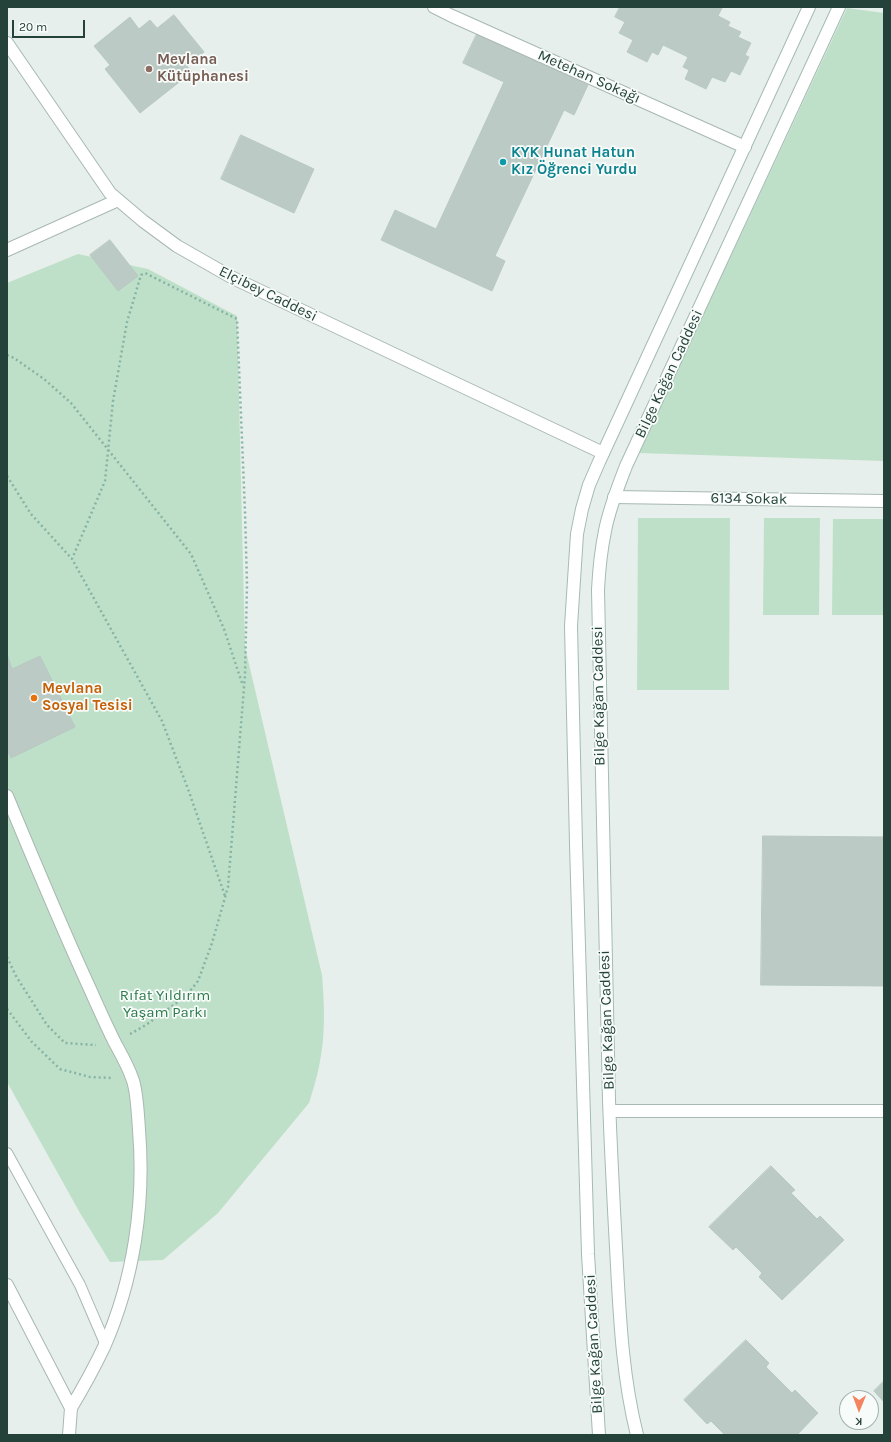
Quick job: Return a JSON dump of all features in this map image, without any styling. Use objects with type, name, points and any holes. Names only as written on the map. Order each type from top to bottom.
[{"type":"street","name":"Metehan Sokağı","points":[[434,7],[744,147]]},
{"type":"street","name":"Bilge Kağan Caddesi","points":[[599,1435],[588,1246],[571,626],[577,534],[589,485],[603,453],[809,7]]},
{"type":"street","name":"Bilge Kağan Caddesi","points":[[637,1435],[630,1408],[620,1326],[610,1111],[601,803],[598,590],[600,560],[605,530],[614,498],[626,466],[839,7]]},
{"type":"street","name":"Elçibey Caddesi","points":[[7,43],[110,194],[177,246],[233,278],[603,453]]},
{"type":"street","points":[[7,250],[118,200]]},
{"type":"street","name":"6134 Sokak","points":[[614,498],[884,501]]},
{"type":"street","points":[[7,796],[67,939],[133,1079],[140,1142],[141,1177],[139,1212],[134,1248],[126,1282],[116,1315],[105,1343],[89,1378],[71,1408],[70,1435]]},
{"type":"street","points":[[610,1111],[884,1111]]},
{"type":"street","points":[[7,1285],[71,1408]]},
{"type":"lane","points":[[7,1153],[80,1284],[105,1343]]},
{"type":"path","points":[[7,957],[16,976],[46,1025],[65,1043],[96,1045],[115,1042],[146,1025],[186,996],[198,981],[212,943],[228,887],[244,688],[246,591],[246,536],[237,319],[145,273],[141,275],[127,322],[113,401],[106,480],[72,559]]},
{"type":"path","points":[[7,355],[14,358],[44,379],[71,403],[191,554],[224,629],[244,688]]},
{"type":"path","points":[[7,476],[31,514],[72,559],[162,721],[188,789],[225,896]]},
{"type":"path","points":[[7,1009],[32,1042],[60,1069],[90,1077],[133,1079]]},
{"type":"green space","points":[[847,8],[884,13],[884,461],[639,453]]},
{"type":"green space","name":"Rıfat Yıldırım Yaşam Parkı","points":[[78,254],[148,269],[237,316],[245,647],[322,975],[324,1009],[323,1040],[318,1070],[309,1103],[218,1213],[163,1260],[110,1262],[80,1213],[7,1082],[7,283]]},
{"type":"green space","points":[[638,518],[730,518],[729,690],[637,690]]},
{"type":"green space","points":[[764,518],[820,518],[819,615],[763,615]]},
{"type":"green space","points":[[833,519],[884,519],[884,615],[832,615]]},
{"type":"building","points":[[620,7],[722,8],[718,16],[730,22],[728,26],[741,32],[738,37],[751,43],[745,55],[749,57],[740,75],[731,71],[725,82],[712,77],[706,89],[685,79],[689,70],[683,67],[688,57],[663,45],[658,55],[652,52],[647,62],[627,52],[633,40],[619,33],[625,22],[615,17]]},
{"type":"building","points":[[174,15],[204,52],[187,66],[192,72],[140,113],[105,69],[110,65],[94,46],[130,17],[139,29],[150,20],[157,28]]},
{"type":"building","name":"KYK Hunat Hatun Kız Öğrenci Yurdu","points":[[477,34],[588,85],[574,115],[564,110],[495,256],[505,261],[492,291],[381,240],[395,210],[436,229],[504,82],[463,63]]},
{"type":"building","points":[[241,135],[314,169],[294,213],[221,179]]},
{"type":"building","points":[[110,240],[138,276],[118,291],[90,255]]},
{"type":"building","name":"Mevlana Sosyal Tesisi","points":[[7,654],[12,669],[40,656],[75,727],[11,758],[7,750]]},
{"type":"building","points":[[763,836],[884,837],[884,986],[761,985]]},
{"type":"building","points":[[771,1166],[795,1190],[791,1193],[817,1219],[820,1216],[844,1240],[782,1300],[759,1277],[762,1273],[736,1247],[733,1250],[709,1227]]},
{"type":"building","points":[[746,1340],[769,1363],[766,1367],[792,1393],[795,1390],[818,1413],[797,1435],[725,1435],[711,1421],[707,1424],[684,1400]]},
{"type":"building","points":[[884,1381],[884,1402],[879,1396],[879,1390],[875,1390]]},
{"type":"place","name":"Mevlana Kütüphanesi","points":[[149,69]]},
{"type":"place","name":"KYK Hunat Hatun Kız Öğrenci Yurdu","points":[[503,162]]},
{"type":"place","name":"Mevlana Sosyal Tesisi","points":[[34,698]]}]
